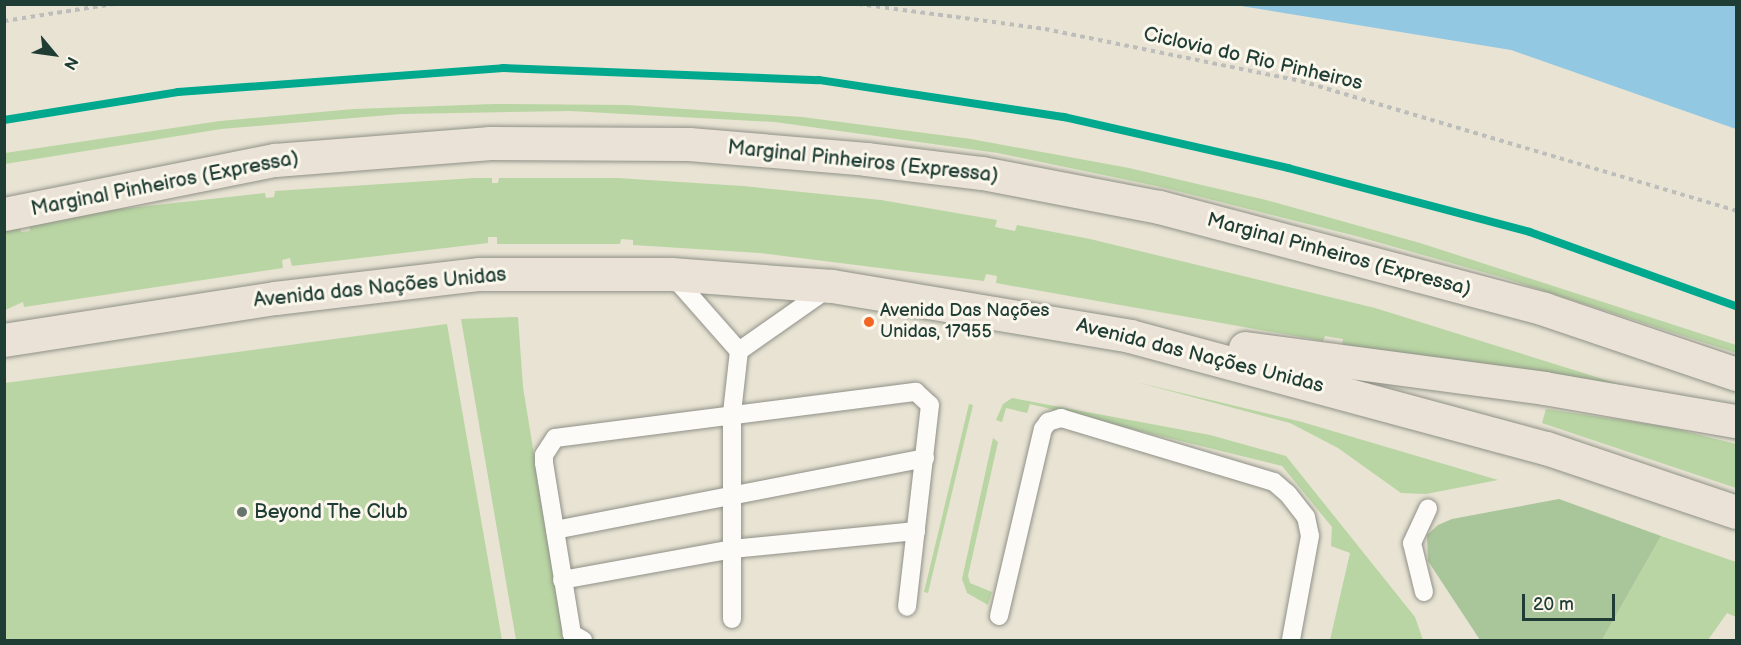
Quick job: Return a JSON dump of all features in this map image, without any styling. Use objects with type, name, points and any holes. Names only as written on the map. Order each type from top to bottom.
[{"type":"highway","name":"Marginal Pinheiros (Expressa)","points":[[4,214],[53,207],[275,160],[490,143],[689,144],[866,159],[982,174],[1159,207],[1544,309],[1737,374]]},
{"type":"highway","name":"Avenida das Nações Unidas","points":[[4,340],[275,298],[480,273],[671,274],[832,286],[1130,336],[1546,448],[1737,512]]},
{"type":"highway","points":[[1130,336],[1350,360],[1737,421]]},
{"type":"lane","points":[[671,274],[739,351],[732,413],[730,496],[732,620]]},
{"type":"lane","points":[[739,351],[832,286]]},
{"type":"lane","points":[[583,640],[572,634],[544,455],[555,438],[732,413],[916,392],[930,405],[907,608]]},
{"type":"lane","points":[[999,616],[1043,429],[1048,422],[1061,418],[1274,482],[1288,494],[1306,518],[1310,536],[1291,640]]},
{"type":"lane","points":[[555,530],[925,458]]},
{"type":"lane","points":[[1424,592],[1412,543],[1428,509]]},
{"type":"lane","points":[[562,580],[732,549],[916,531]]},
{"type":"path","points":[[4,21],[114,4]]},
{"type":"path","name":"Ciclovia do Rio Pinheiros","points":[[858,4],[1045,29],[1301,81],[1737,212]]},
{"type":"green space","points":[[494,104],[627,105],[802,117],[971,139],[1129,168],[1266,200],[1420,243],[1736,345],[1736,353],[1504,278],[1356,236],[1161,187],[998,153],[775,122],[570,111],[401,114],[221,129],[5,164],[5,153],[220,121],[354,109]]},
{"type":"green space","points":[[492,178],[492,183],[498,183],[499,178],[617,178],[743,186],[881,200],[997,220],[995,227],[1015,231],[1017,225],[1090,239],[1375,308],[1638,390],[1342,345],[1343,339],[1325,336],[1323,341],[996,283],[997,276],[986,274],[984,281],[760,253],[633,245],[633,240],[621,239],[620,244],[497,244],[497,237],[488,237],[488,243],[292,266],[290,258],[282,260],[283,268],[24,307],[23,302],[5,310],[5,224],[20,221],[21,232],[30,231],[29,219],[265,193],[266,198],[274,197],[275,191]]},
{"type":"green space","points":[[518,317],[523,387],[564,640],[516,640],[461,319]]},
{"type":"green space","name":"Beyond The Club","points":[[447,324],[502,640],[5,640],[5,383]]},
{"type":"green space","points":[[1136,382],[1302,422],[1498,480],[1426,494],[1401,493],[1338,448],[1290,423]]},
{"type":"green space","points":[[1012,398],[1210,435],[1286,456],[1415,617],[1423,640],[1330,640],[1350,553],[1331,546],[1332,527],[1282,466],[1030,404],[1027,413],[1006,408],[1002,422],[996,420],[1003,404]]},
{"type":"green space","points":[[969,404],[973,405],[928,593],[924,592]]},
{"type":"green space","points":[[1546,409],[1668,427],[1736,444],[1736,488],[1542,423]]},
{"type":"green space","points":[[993,438],[998,442],[968,576],[970,583],[992,592],[988,605],[967,593],[962,579]]},
{"type":"green space","points":[[1559,499],[1661,536],[1602,640],[1480,640],[1428,561],[1427,535],[1438,525],[1452,519]]},
{"type":"green space","points":[[1661,536],[1736,562],[1736,617],[1727,613],[1708,640],[1602,640]]},
{"type":"water","points":[[1235,5],[1736,5],[1736,129],[1511,50]]},
{"type":"transit line","points":[[4,120],[178,92],[503,68],[819,80],[1064,117],[1288,168],[1530,232],[1736,306]]},
{"type":"place","name":"Avenida Das Nações Unidas, 17955","points":[[869,322]]},
{"type":"place","name":"Beyond The Club","points":[[242,512]]}]
